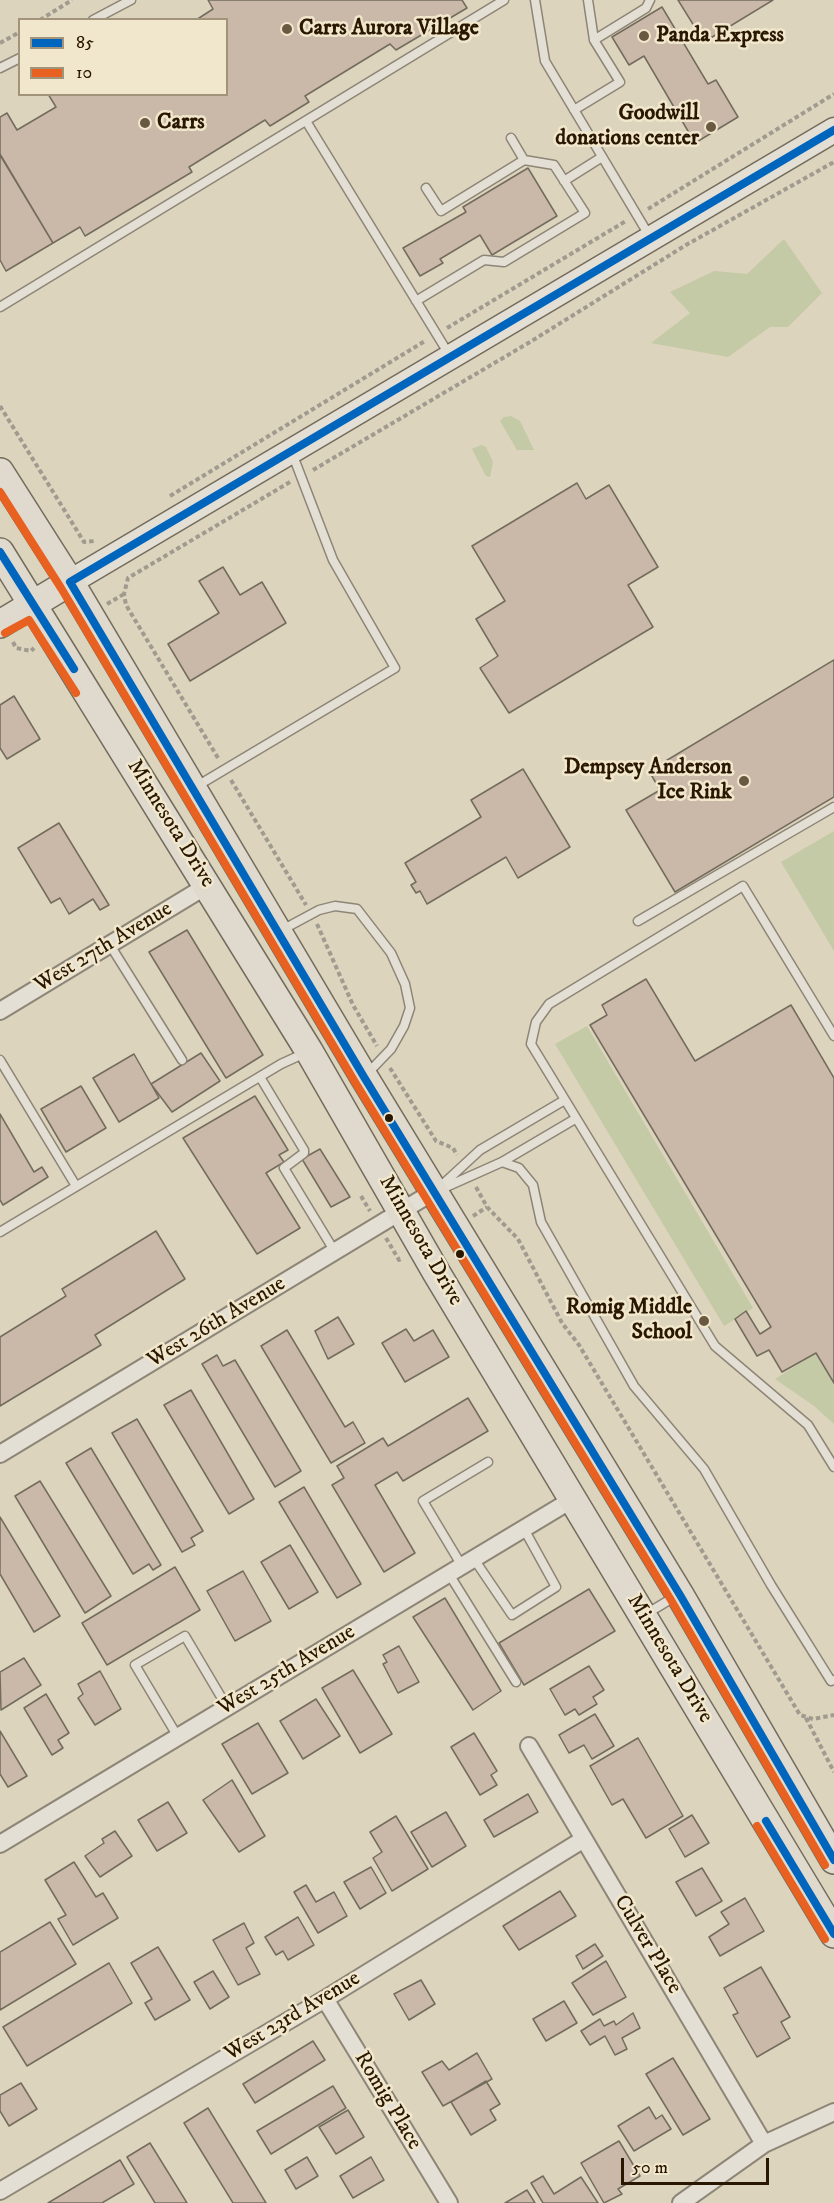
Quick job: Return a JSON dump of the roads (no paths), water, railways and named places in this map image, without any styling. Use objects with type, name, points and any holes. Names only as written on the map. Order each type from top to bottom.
[{"type":"main road","points":[[0,624],[834,130]]},
{"type":"main road","name":"Minnesota Drive","points":[[0,472],[70,582],[277,933],[680,1594],[834,1860]]},
{"type":"main road","name":"Minnesota Drive","points":[[0,552],[309,1051],[402,1212],[834,1934]]},
{"type":"street","name":"West 27th Avenue","points":[[0,1011],[208,885]]},
{"type":"street","name":"West 26th Avenue","points":[[0,1454],[434,1192]]},
{"type":"street","name":"West 25th Avenue","points":[[0,1844],[573,1499]]},
{"type":"street","name":"Culver Place","points":[[529,1746],[764,2144]]},
{"type":"street","name":"West 23rd Avenue","points":[[0,2191],[325,1999],[584,1839]]},
{"type":"street","name":"Romig Place","points":[[325,1999],[449,2203]]},
{"type":"street","points":[[681,2203],[764,2144],[834,2112]]},
{"type":"lane","points":[[97,18],[131,0]]},
{"type":"lane","points":[[0,308],[504,0]]},
{"type":"lane","points":[[535,0],[545,61],[651,238]]},
{"type":"lane","points":[[574,110],[620,82],[594,40],[588,0]]},
{"type":"lane","points":[[594,40],[646,9],[650,0]]},
{"type":"lane","points":[[0,68],[18,59]]},
{"type":"lane","points":[[306,121],[450,357]]},
{"type":"lane","points":[[511,138],[524,160]]},
{"type":"lane","points":[[564,181],[602,157]]},
{"type":"lane","points":[[416,301],[484,260],[504,262],[585,213],[554,165],[524,160],[441,212],[426,188]]},
{"type":"lane","points":[[191,790],[395,668],[333,560],[291,451]]},
{"type":"lane","points":[[638,921],[834,807]]},
{"type":"lane","points":[[834,1036],[743,886],[549,1004],[536,1022],[531,1044],[563,1101],[715,1346],[808,1425],[834,1467]]},
{"type":"lane","points":[[277,933],[311,914],[335,906],[357,909],[391,953],[405,984],[410,1008],[404,1026],[384,1057],[364,1077]]},
{"type":"lane","points":[[110,945],[182,1060]]},
{"type":"lane","points":[[0,1232],[260,1077],[309,1051]]},
{"type":"lane","points":[[0,1060],[76,1186]]},
{"type":"lane","points":[[260,1077],[304,1150],[304,1153],[284,1168],[335,1252]]},
{"type":"lane","points":[[434,1192],[480,1150],[563,1101]]},
{"type":"lane","points":[[434,1192],[502,1162],[576,1119]]},
{"type":"lane","points":[[502,1162],[519,1168],[533,1185],[541,1222],[634,1386],[704,1469],[771,1585],[831,1681],[834,1680]]},
{"type":"lane","points":[[488,1462],[423,1501],[462,1566],[516,1682]]},
{"type":"lane","points":[[462,1566],[512,1615],[556,1587],[524,1529]]},
{"type":"lane","points":[[643,1616],[680,1594]]},
{"type":"lane","points":[[178,1737],[135,1665],[185,1636],[227,1707]]},
{"type":"place","name":"Carrs Aurora Village","points":[[287,29]]},
{"type":"place","name":"Panda Express","points":[[644,36]]},
{"type":"place","name":"Carrs","points":[[145,123]]},
{"type":"place","name":"Goodwill donations center","points":[[711,127]]},
{"type":"place","name":"Dempsey Anderson Ice Rink","points":[[744,781]]},
{"type":"place","name":"Romig Middle School","points":[[704,1321]]}]
